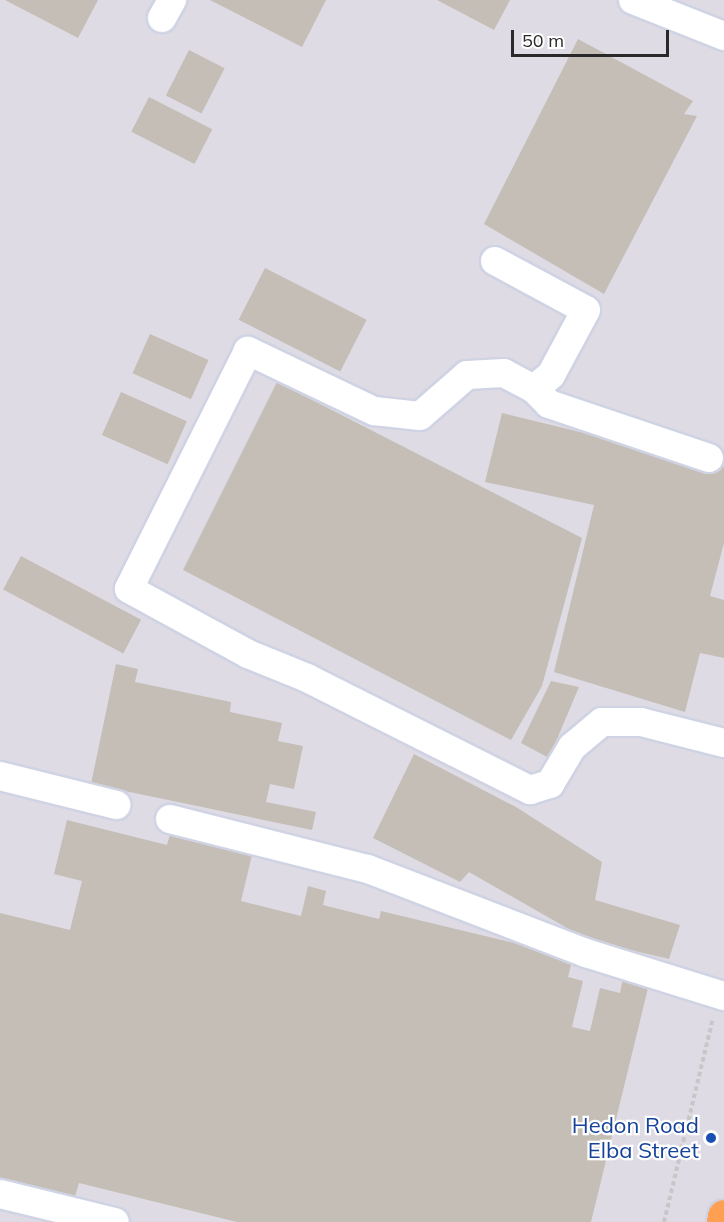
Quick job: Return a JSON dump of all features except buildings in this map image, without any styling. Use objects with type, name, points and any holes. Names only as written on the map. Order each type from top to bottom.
[{"type":"highway","points":[[723,1222],[724,1216]]},
{"type":"street","points":[[633,0],[724,36]]},
{"type":"street","points":[[495,261],[586,310],[551,375],[534,388]]},
{"type":"street","points":[[709,458],[549,404],[534,388],[504,373],[467,375],[420,416],[374,411],[248,351],[129,589],[248,654],[307,678],[530,790],[550,784],[572,747],[602,722],[641,722],[724,742]]},
{"type":"street","points":[[0,776],[116,805]]},
{"type":"street","points":[[170,819],[368,869],[586,954],[721,995]]},
{"type":"street","points":[[0,1194],[115,1222]]},
{"type":"path","points":[[664,1222],[721,995]]},
{"type":"shaded area","points":[[0,0],[724,0],[724,1222],[0,1222]]},
{"type":"place","name":"Hedon Road Elba Street","points":[[711,1138]]}]
